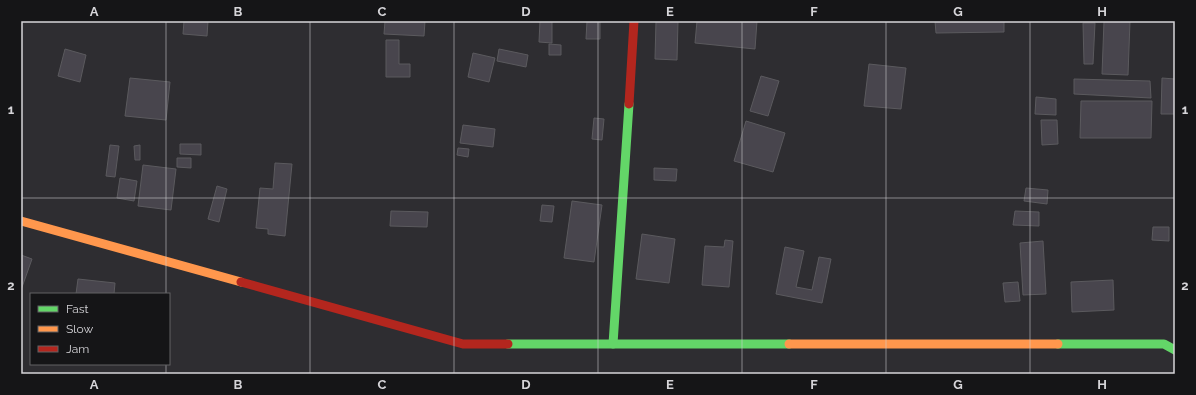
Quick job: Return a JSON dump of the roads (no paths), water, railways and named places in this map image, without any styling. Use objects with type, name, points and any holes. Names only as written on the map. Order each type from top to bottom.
[{"type":"street","points":[[613,344],[634,21]]},
{"type":"street","points":[[21,221],[463,344],[1164,344],[1175,350]]}]
